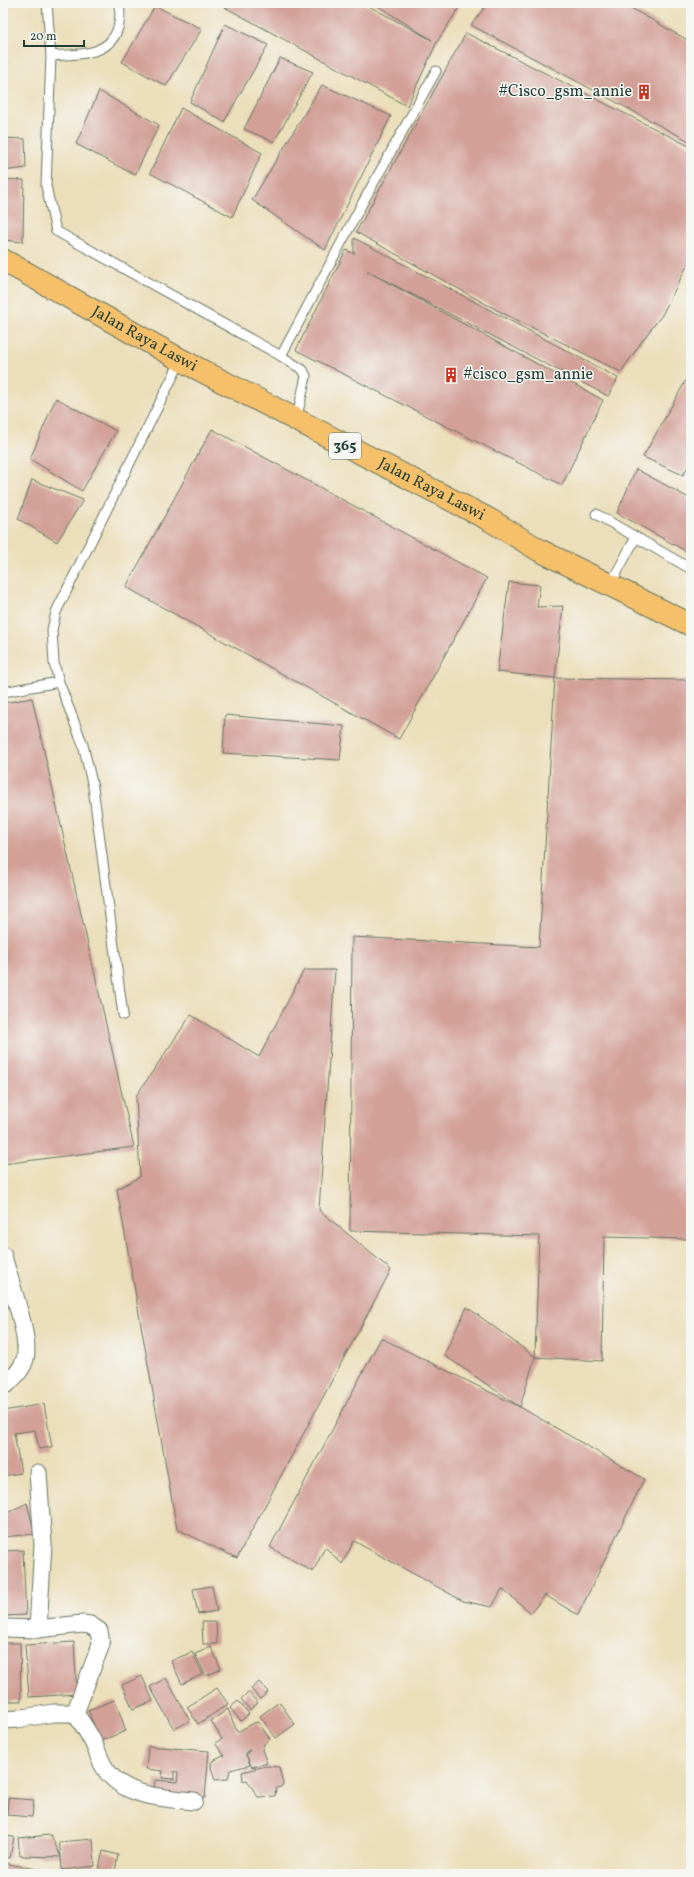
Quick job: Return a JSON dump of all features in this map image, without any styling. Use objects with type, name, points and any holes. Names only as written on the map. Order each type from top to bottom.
[{"type":"main road","name":"Jalan Raya Laswi","points":[[3,260],[180,360],[490,520],[539,550],[691,625]]},
{"type":"street","points":[[3,1256],[26,1339],[25,1358],[20,1370],[7,1384],[3,1384]]},
{"type":"street","points":[[38,1473],[43,1544],[38,1629]]},
{"type":"street","points":[[3,1628],[38,1629],[82,1624],[90,1625],[99,1631],[101,1644],[75,1713]]},
{"type":"street","points":[[3,1720],[53,1713],[75,1713]]},
{"type":"street","points":[[75,1713],[94,1744],[103,1766],[120,1784],[130,1789],[157,1797],[194,1801]]},
{"type":"lane","points":[[47,3],[51,56],[46,186],[56,231],[281,356],[303,370],[306,376],[296,420]]},
{"type":"lane","points":[[51,56],[84,53],[107,46],[115,35],[119,22],[118,3]]},
{"type":"lane","points":[[281,356],[363,202],[436,71]]},
{"type":"lane","points":[[123,1015],[93,787],[83,745],[59,682],[54,663],[52,630],[56,612],[180,360]]},
{"type":"lane","points":[[596,514],[691,569]]},
{"type":"lane","points":[[610,585],[636,537]]},
{"type":"lane","points":[[3,692],[59,682]]},
{"type":"building","points":[[217,3],[363,3],[432,40],[373,3],[462,3],[437,42],[407,106]]},
{"type":"building","name":"#Cisco_gsm_annie","points":[[488,3],[622,3],[691,42],[691,142],[471,25]]},
{"type":"building","points":[[155,6],[202,29],[166,86],[122,62]]},
{"type":"building","points":[[225,24],[268,45],[224,122],[190,102]]},
{"type":"building","points":[[466,33],[691,147],[691,258],[662,315],[621,372],[495,309],[356,232]]},
{"type":"building","points":[[280,58],[313,72],[274,142],[244,129]]},
{"type":"building","points":[[322,85],[391,116],[325,250],[252,200]]},
{"type":"building","points":[[99,91],[159,125],[135,175],[76,144]]},
{"type":"building","points":[[181,108],[262,153],[232,217],[150,173]]},
{"type":"building","points":[[3,138],[25,139],[26,168],[3,171]]},
{"type":"building","points":[[3,179],[24,180],[23,242],[3,240]]},
{"type":"building","name":"#cisco_gsm_annie","points":[[354,238],[618,378],[608,396],[367,271],[603,400],[562,485],[296,350],[346,250],[354,254]]},
{"type":"building","points":[[691,371],[691,462],[683,475],[643,457]]},
{"type":"building","points":[[56,398],[116,431],[82,491],[30,459]]},
{"type":"building","points":[[212,429],[487,578],[399,739],[126,587]]},
{"type":"building","points":[[636,469],[691,499],[691,554],[617,513]]},
{"type":"building","points":[[32,480],[83,500],[57,542],[18,519]]},
{"type":"building","points":[[509,582],[540,585],[537,607],[563,606],[555,678],[497,672]]},
{"type":"building","points":[[555,678],[691,680],[691,1239],[604,1237],[602,1361],[535,1357],[539,1236],[350,1231],[352,937],[539,947]]},
{"type":"building","points":[[32,698],[134,1147],[3,1164],[3,703]]},
{"type":"building","points":[[225,715],[344,726],[340,760],[223,753]]},
{"type":"building","points":[[304,970],[335,970],[319,1210],[391,1270],[237,1558],[177,1529],[117,1189],[140,1177],[136,1096],[191,1015],[259,1057]]},
{"type":"building","points":[[467,1307],[535,1357],[520,1407],[444,1355]]},
{"type":"building","points":[[381,1338],[520,1407],[644,1479],[578,1615],[545,1595],[531,1613],[502,1589],[492,1607],[463,1601],[354,1541],[342,1564],[325,1547],[313,1572],[270,1547]]},
{"type":"building","points":[[44,1404],[52,1447],[39,1449],[35,1430],[14,1433],[21,1473],[3,1476],[3,1411]]},
{"type":"building","points":[[27,1503],[35,1534],[3,1537],[3,1515]]},
{"type":"building","points":[[23,1550],[26,1615],[3,1616],[3,1551]]},
{"type":"building","points":[[212,1586],[217,1611],[198,1614],[193,1589]]},
{"type":"building","points":[[202,1622],[216,1622],[217,1644],[203,1644]]},
{"type":"building","points":[[74,1642],[77,1694],[29,1697],[25,1645]]},
{"type":"building","points":[[3,1643],[20,1643],[21,1701],[3,1701]]},
{"type":"building","points":[[211,1647],[221,1669],[206,1676],[195,1654]]},
{"type":"building","points":[[192,1652],[203,1674],[182,1684],[171,1661]]},
{"type":"building","points":[[142,1676],[153,1701],[133,1709],[122,1685]]},
{"type":"building","points":[[166,1678],[190,1721],[174,1729],[150,1687]]},
{"type":"building","points":[[259,1682],[268,1692],[260,1699],[251,1689]]},
{"type":"building","points":[[217,1688],[228,1704],[198,1724],[187,1707]]},
{"type":"building","points":[[248,1692],[258,1703],[250,1710],[241,1699]]},
{"type":"building","points":[[115,1700],[126,1731],[100,1741],[88,1710]]},
{"type":"building","points":[[238,1701],[249,1714],[241,1721],[230,1708]]},
{"type":"building","points":[[279,1702],[295,1724],[276,1738],[260,1716]]},
{"type":"building","points":[[228,1709],[237,1732],[258,1722],[270,1739],[264,1744],[262,1750],[267,1763],[252,1767],[248,1759],[250,1765],[230,1770],[228,1779],[215,1780],[211,1767],[212,1761],[224,1756],[215,1743],[222,1739],[211,1721]]},
{"type":"building","points":[[148,1746],[209,1751],[205,1798],[176,1796],[154,1791],[155,1780],[177,1782],[178,1772],[174,1771],[174,1779],[162,1778],[163,1771],[146,1769]]},
{"type":"building","points":[[266,1766],[279,1767],[283,1784],[281,1787],[276,1788],[275,1796],[258,1797],[247,1780],[243,1781],[242,1772]]},
{"type":"building","points":[[8,1798],[34,1800],[32,1817],[7,1815]]},
{"type":"building","points":[[51,1835],[61,1857],[20,1856],[18,1838]]},
{"type":"building","points":[[3,1836],[14,1837],[10,1858],[3,1857]]},
{"type":"building","points":[[93,1839],[95,1866],[62,1870],[59,1842]]},
{"type":"building","points":[[103,1851],[118,1855],[115,1871],[98,1872]]},
{"type":"building","points":[[3,1863],[58,1873],[3,1874]]},
{"type":"place","name":"#Cisco_gsm_annie","points":[[644,92]]},
{"type":"place","name":"#cisco_gsm_annie","points":[[451,375]]}]
